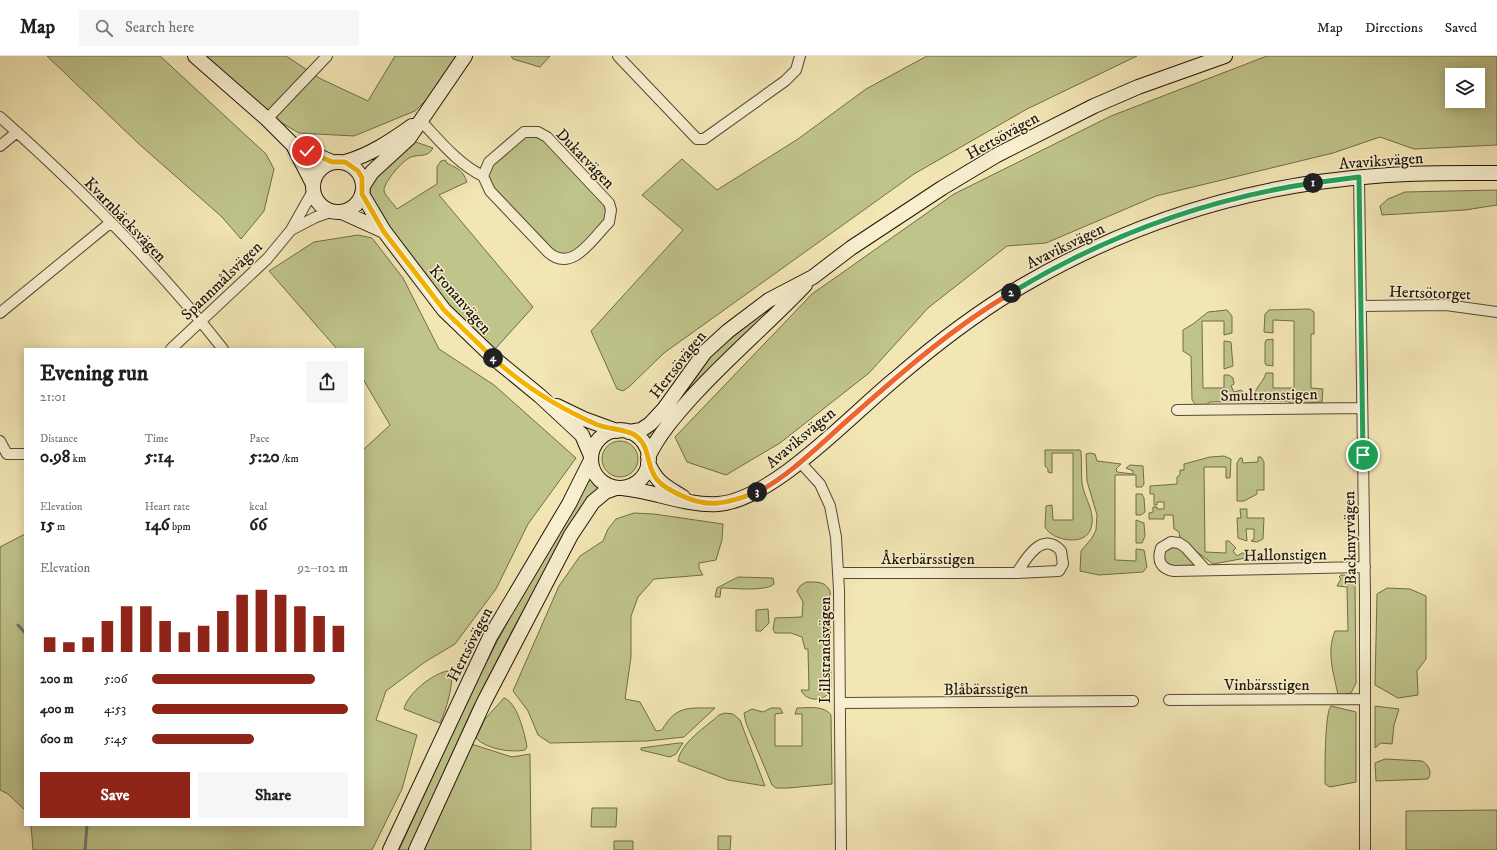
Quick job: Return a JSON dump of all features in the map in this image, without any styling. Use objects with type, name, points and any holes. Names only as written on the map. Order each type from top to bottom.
[{"type":"street","points":[[195,56],[267,119],[293,145],[319,203],[338,211],[355,205],[372,172],[409,138],[420,120],[431,108],[465,56]]},
{"type":"street","points":[[267,119],[327,56]]},
{"type":"street","points":[[622,57],[697,140],[704,139],[785,81],[796,70],[800,56]]},
{"type":"street","name":"Hertsövägen","points":[[623,432],[641,430],[650,424],[664,409],[705,352],[728,331],[769,300],[813,277],[903,212],[997,155],[1109,100],[1188,68],[1225,56]]},
{"type":"street","name":"Kvarnbäcksvägen","points":[[0,117],[110,223],[201,322],[222,348]]},
{"type":"street","points":[[313,187],[318,171],[325,164],[359,158],[381,148],[420,120]]},
{"type":"street","name":"Dukatvägen","points":[[420,120],[457,158],[471,170],[483,176],[490,190],[548,252],[560,260],[570,259],[578,254],[609,222],[611,216],[609,203],[547,137],[538,132],[524,132],[490,162],[483,176]]},
{"type":"street","points":[[0,146],[17,132]]},
{"type":"street","points":[[293,145],[339,162],[358,171],[362,178],[363,190]]},
{"type":"street","name":"Avaviksvägen","points":[[619,488],[676,500],[689,500],[718,504],[732,501],[763,489],[799,461],[893,380],[959,327],[1006,295],[1066,261],[1150,225],[1218,203],[1289,186],[1359,177],[1434,173],[1497,173]]},
{"type":"street","name":"Backmyrvägen","points":[[1359,177],[1365,567],[1365,850]]},
{"type":"street","name":"Spannmålsvägen","points":[[172,348],[258,269],[291,230],[313,187]]},
{"type":"street","name":"Kronanvägen","points":[[363,190],[384,232],[457,324],[496,360],[540,396],[582,435],[591,458]]},
{"type":"street","name":"Kronanvägen","points":[[338,211],[384,232]]},
{"type":"street","name":"Spannmålsvägen","points":[[291,230],[316,217],[338,211]]},
{"type":"street","points":[[0,313],[110,223]]},
{"type":"street","name":"Hertsövägen","points":[[648,460],[668,424],[700,388],[779,313],[813,277]]},
{"type":"street","name":"Hertsötorget","points":[[1361,306],[1446,305],[1497,312]]},
{"type":"street","name":"Kronanvägen","points":[[540,396],[569,412],[623,432]]},
{"type":"street","name":"Smultronstigen","points":[[1177,410],[1362,408]]},
{"type":"street","points":[[416,850],[484,702],[572,535],[592,502],[605,492],[631,486],[640,480],[646,471],[648,460],[642,442],[623,432],[602,437],[596,443],[591,458],[597,477],[606,484],[619,488]]},
{"type":"street","points":[[0,440],[7,454],[24,454]]},
{"type":"street","name":"Hertsövägen","points":[[390,850],[490,637],[569,504],[591,458]]},
{"type":"street","name":"Avaviksvägen","points":[[648,460],[660,483],[689,500]]},
{"type":"street","name":"Lillstrandsvägen","points":[[799,461],[820,484],[830,506],[836,537],[839,573],[841,850]]},
{"type":"street","name":"Åkerbärsstigen","points":[[839,573],[1017,573],[1059,571],[1063,564],[1061,551],[1052,543],[1038,546],[1017,573]]},
{"type":"street","name":"Hallonstigen","points":[[1206,570],[1365,567]]},
{"type":"street","name":"Vinbärsstigen","points":[[1169,700],[1365,699]]},
{"type":"street","name":"Blåbärsstigen","points":[[840,703],[1133,701]]},
{"type":"green space","points":[[47,56],[160,56],[266,154],[274,169],[264,211],[241,239],[222,217],[139,144]]},
{"type":"green space","points":[[197,56],[286,56],[321,79],[368,101],[395,56],[459,56],[429,97],[415,111],[354,136],[299,133],[255,107]]},
{"type":"green space","points":[[511,56],[550,56],[540,67],[513,59]]},
{"type":"green space","points":[[927,56],[1137,56],[1027,109],[914,174],[664,353],[630,386],[623,391],[617,389],[591,331],[683,230],[642,195],[682,159],[717,190],[798,139],[866,89]]},
{"type":"green space","points":[[1267,56],[1497,56],[1497,145],[1414,149],[1380,137],[1333,153],[1156,196],[1046,243],[1007,246],[928,308],[869,373],[780,443],[726,475],[687,462],[675,437],[812,294],[954,194],[1111,116]]},
{"type":"green space","points":[[534,130],[576,167],[612,215],[577,257],[558,261],[526,229],[484,175],[492,160]]},
{"type":"green space","points":[[413,141],[433,148],[429,153],[411,157],[399,167],[385,187],[384,191],[386,196],[397,209],[437,184],[437,167],[441,161],[445,160],[448,164],[460,170],[467,182],[439,195],[533,307],[496,348],[493,349],[449,305],[381,217],[370,196],[370,186],[382,170]]},
{"type":"green space","points":[[1497,190],[1497,205],[1465,210],[1382,215],[1380,206],[1388,199],[1405,192]]},
{"type":"green space","points":[[358,235],[372,238],[403,278],[439,349],[494,385],[576,458],[528,524],[496,589],[455,644],[425,662],[386,691],[376,720],[417,735],[402,789],[372,850],[33,850],[31,826],[364,826],[364,449],[390,425],[364,381],[364,348],[336,348],[269,271],[314,242]]},
{"type":"green space","points":[[774,306],[775,307],[649,442],[643,434],[705,360],[735,331]]},
{"type":"green space","points":[[1310,309],[1314,312],[1314,334],[1311,334],[1311,388],[1323,389],[1322,402],[1292,404],[1287,401],[1254,401],[1256,390],[1266,373],[1273,373],[1273,388],[1294,388],[1294,321],[1273,320],[1273,333],[1264,332],[1265,314],[1269,310]]},
{"type":"green space","points":[[1227,310],[1232,316],[1232,333],[1224,335],[1224,321],[1202,321],[1203,388],[1224,388],[1224,375],[1229,375],[1233,378],[1234,384],[1231,386],[1234,392],[1241,390],[1245,395],[1245,401],[1210,402],[1206,405],[1196,405],[1192,400],[1191,356],[1183,351],[1183,330],[1208,312]]},
{"type":"green space","points":[[1273,339],[1273,366],[1266,365],[1265,363],[1265,343],[1266,340]]},
{"type":"green space","points":[[1224,341],[1231,342],[1233,366],[1224,369]]},
{"type":"green space","points":[[624,441],[633,446],[637,452],[637,466],[633,472],[624,477],[616,477],[607,472],[603,466],[602,455],[607,446],[613,442]]},
{"type":"green space","points":[[1045,450],[1080,450],[1081,452],[1083,489],[1092,516],[1091,528],[1088,534],[1083,538],[1069,540],[1054,536],[1045,527],[1046,506],[1052,505],[1053,520],[1073,520],[1073,453],[1052,453],[1052,473],[1048,472],[1048,469],[1045,466]]},
{"type":"green space","points":[[1086,454],[1095,454],[1097,461],[1121,464],[1116,469],[1117,472],[1133,474],[1133,471],[1126,468],[1130,465],[1143,466],[1144,484],[1142,487],[1136,487],[1136,475],[1115,475],[1115,560],[1136,561],[1136,549],[1144,550],[1147,567],[1143,572],[1099,575],[1080,571],[1081,551],[1092,538],[1096,530],[1097,515],[1087,481]]},
{"type":"green space","points":[[1224,456],[1231,459],[1230,478],[1226,478],[1226,467],[1204,467],[1205,552],[1226,553],[1226,541],[1229,541],[1236,548],[1233,551],[1237,556],[1242,553],[1247,554],[1247,557],[1213,564],[1180,539],[1179,532],[1174,529],[1173,515],[1164,515],[1164,519],[1149,519],[1149,513],[1153,512],[1153,507],[1157,507],[1157,509],[1164,509],[1164,502],[1157,502],[1157,505],[1154,505],[1154,494],[1150,494],[1150,486],[1177,484],[1177,477],[1180,475],[1180,470],[1184,470],[1184,464],[1210,457]]},
{"type":"green space","points":[[1258,457],[1261,457],[1264,462],[1264,490],[1257,490],[1257,494],[1244,501],[1237,501],[1237,463],[1240,458],[1242,458],[1243,463],[1258,462]]},
{"type":"green space","points":[[590,477],[602,487],[541,578],[472,709],[409,850],[399,850],[476,682],[518,602]]},
{"type":"green space","points":[[1136,494],[1142,494],[1144,498],[1145,512],[1141,515],[1136,515]]},
{"type":"green space","points":[[1240,509],[1247,509],[1247,518],[1264,518],[1263,539],[1257,542],[1251,541],[1254,539],[1254,529],[1246,529],[1247,541],[1238,538],[1237,518],[1241,518]]},
{"type":"green space","points":[[634,513],[654,514],[723,524],[722,540],[716,560],[699,563],[699,568],[703,575],[654,579],[638,597],[631,616],[631,657],[625,699],[640,702],[656,731],[662,730],[667,722],[678,712],[690,708],[715,708],[684,737],[647,741],[550,743],[538,735],[528,711],[513,691],[559,586],[580,556],[603,541],[608,529],[616,519]]},
{"type":"green space","points":[[1136,520],[1144,523],[1145,536],[1142,543],[1136,543]]},
{"type":"green space","points":[[24,535],[24,809],[8,794],[0,790],[0,547]]},
{"type":"green space","points":[[1176,546],[1182,550],[1195,565],[1170,566],[1164,560],[1164,551],[1167,548]]},
{"type":"green space","points":[[1341,575],[1350,577],[1355,585],[1356,683],[1351,693],[1338,695],[1331,655],[1332,639],[1335,631],[1348,631],[1347,587],[1337,586],[1341,579],[1339,577]]},
{"type":"green space","points":[[738,577],[773,578],[774,584],[756,589],[721,588],[720,597],[715,597],[717,588]]},
{"type":"green space","points":[[806,582],[817,582],[826,585],[830,591],[831,688],[826,696],[817,699],[807,697],[801,690],[809,690],[808,649],[805,649],[802,637],[791,633],[775,633],[773,629],[775,618],[802,617],[803,602],[797,591],[800,586]]},
{"type":"green space","points":[[1387,588],[1410,589],[1426,596],[1426,659],[1417,671],[1418,695],[1398,698],[1375,685],[1377,594]]},
{"type":"green space","points":[[768,609],[769,623],[761,631],[756,631],[756,610]]},
{"type":"green space","points":[[448,671],[452,673],[451,686],[447,705],[440,723],[404,709],[406,703],[415,691],[428,680]]},
{"type":"green space","points":[[504,698],[513,706],[520,719],[527,747],[525,750],[513,751],[499,749],[486,745],[476,738],[485,719]]},
{"type":"green space","points":[[1331,706],[1356,712],[1356,782],[1330,787],[1325,784],[1325,761],[1326,728]]},
{"type":"green space","points":[[1375,706],[1399,709],[1394,725],[1392,744],[1381,743],[1375,748]]},
{"type":"green space","points":[[771,708],[780,708],[783,713],[775,714],[775,746],[802,746],[802,714],[795,714],[797,708],[820,708],[831,715],[832,784],[788,788],[776,788],[772,785],[746,723],[744,713],[752,709],[763,712]]},
{"type":"green space","points":[[725,713],[733,714],[740,720],[765,786],[728,780],[678,761],[680,754],[689,741],[719,715]]},
{"type":"green space","points":[[465,742],[512,757],[530,754],[531,850],[416,850]]},
{"type":"green space","points":[[683,743],[676,754],[670,757],[641,750],[641,748]]},
{"type":"green space","points":[[1385,759],[1422,761],[1429,768],[1430,774],[1428,779],[1376,781],[1375,763]]},
{"type":"green space","points":[[592,808],[617,808],[616,827],[591,827]]},
{"type":"green space","points":[[1497,810],[1497,850],[1406,850],[1406,811]]},
{"type":"green space","points":[[718,836],[731,836],[730,850],[718,850]]},
{"type":"green space","points":[[614,841],[633,841],[633,850],[614,850]]},
{"type":"waterway","points":[[18,625],[24,632]]},
{"type":"waterway","points":[[85,850],[87,826]]},
{"type":"route","points":[[307,151],[332,162],[340,161],[351,164],[358,171],[362,178],[362,194],[384,232],[390,237],[444,310],[496,360],[540,396],[569,412],[602,426],[618,431],[629,432],[634,435],[645,446],[648,463],[660,483],[672,491],[689,500],[718,504],[748,495],[763,489],[772,483],[818,446],[919,358],[959,327],[1006,295],[1066,261],[1150,225],[1218,203],[1289,186],[1359,177],[1363,455]]}]
